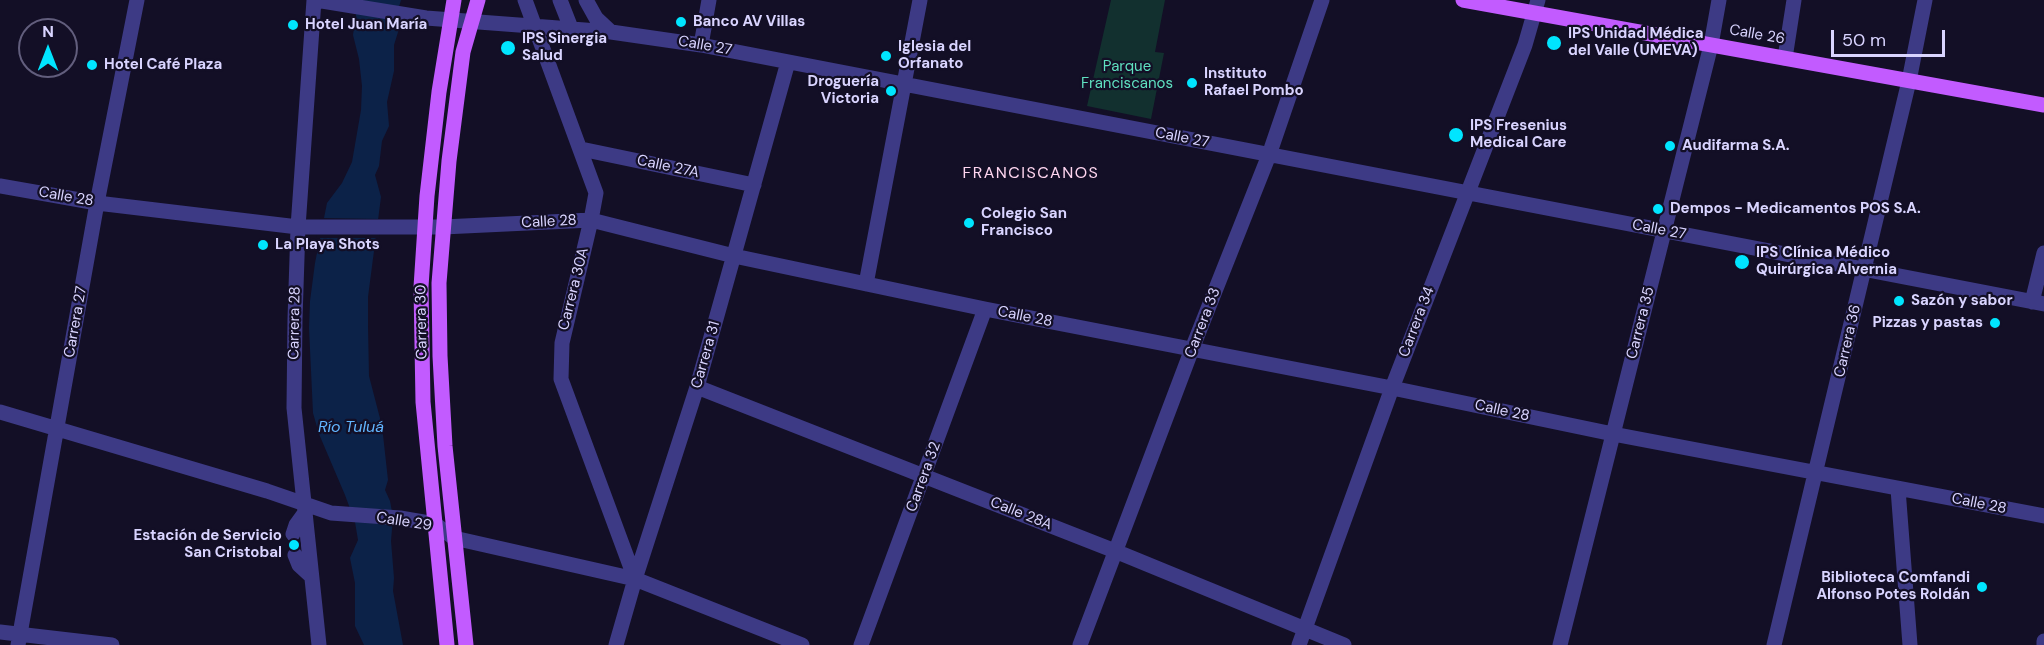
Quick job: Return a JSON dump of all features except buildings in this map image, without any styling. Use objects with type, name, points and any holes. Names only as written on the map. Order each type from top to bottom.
[{"type":"main road","name":"Carrera 30","points":[[447,645],[422,366],[421,287],[424,228],[439,92],[454,0]]},
{"type":"main road","name":"Carrera 30","points":[[466,645],[446,456],[439,346],[439,283],[449,161],[463,52],[478,0]]},
{"type":"main road","name":"Calle 26","points":[[1463,0],[1536,6],[1711,45],[2044,105]]},
{"type":"street","name":"Carrera 27","points":[[19,640],[97,203],[137,0]]},
{"type":"street","name":"Calle 27","points":[[315,0],[450,21],[571,28],[700,45],[2038,303]]},
{"type":"street","name":"Carrera 28","points":[[315,0],[306,137],[305,228],[294,331],[294,408],[320,645]]},
{"type":"street","name":"Carrera 30A","points":[[525,0],[596,193],[563,334],[561,379],[635,579]]},
{"type":"street","points":[[560,0],[571,28]]},
{"type":"street","points":[[586,0],[596,18],[611,32]]},
{"type":"street","points":[[700,45],[709,0]]},
{"type":"street","points":[[866,284],[920,0]]},
{"type":"street","name":"Carrera 33","points":[[1080,645],[1192,349],[1269,154],[1322,0]]},
{"type":"street","name":"Carrera 35","points":[[1560,645],[1711,45],[1719,0]]},
{"type":"street","points":[[1785,58],[1794,0]]},
{"type":"street","name":"Carrera 36","points":[[1774,645],[1865,269],[1909,81],[1925,0]]},
{"type":"street","name":"Carrera 34","points":[[1299,645],[1392,388],[1525,45],[1536,6]]},
{"type":"street","name":"Carrera 31","points":[[616,645],[697,387],[788,62]]},
{"type":"street","name":"Calle 27A","points":[[581,149],[754,185]]},
{"type":"street","name":"Calle 28","points":[[0,186],[97,203],[305,228],[443,228],[591,220],[734,256],[985,309],[1392,388],[1613,434],[2044,516]]},
{"type":"street","points":[[2038,303],[2044,253]]},
{"type":"street","name":"Carrera 32","points":[[861,645],[985,309]]},
{"type":"street","name":"Calle 28A","points":[[697,387],[1115,551],[1344,645]]},
{"type":"street","name":"Calle 29","points":[[0,412],[57,428],[304,509],[400,518],[435,524],[454,538],[635,579],[802,645]]},
{"type":"street","points":[[1898,489],[1910,645]]},
{"type":"street","points":[[292,534],[304,509]]},
{"type":"street","points":[[295,555],[299,565],[311,576]]},
{"type":"street","points":[[0,632],[19,640],[112,645]]},
{"type":"green space","name":"Parque Franciscanos","points":[[1111,0],[1165,0],[1155,52],[1164,53],[1151,119],[1087,106]]},
{"type":"water","name":"Río Tuluá","points":[[358,0],[401,0],[399,7],[403,16],[394,45],[394,71],[387,102],[389,126],[382,141],[379,166],[375,175],[381,197],[368,297],[368,326],[369,376],[382,426],[388,480],[385,490],[393,517],[391,541],[393,591],[403,645],[364,645],[355,626],[355,583],[350,558],[358,540],[355,522],[319,434],[313,413],[310,301],[327,203],[342,183],[352,162],[361,110],[362,86],[353,35]]},
{"type":"pier","points":[[320,218],[381,219],[379,238],[316,238]]},
{"type":"place","name":"Banco AV Villas","points":[[681,22]]},
{"type":"place","name":"Hotel Juan María","points":[[293,25]]},
{"type":"place","name":"IPS Unidad Médica del Valle (UMEVA)","points":[[1554,43]]},
{"type":"place","name":"IPS Sinergia Salud","points":[[508,48]]},
{"type":"place","name":"Iglesia del Orfanato","points":[[886,56]]},
{"type":"place","name":"Hotel Café Plaza","points":[[92,65]]},
{"type":"place","name":"Instituto Rafael Pombo","points":[[1192,83]]},
{"type":"place","name":"Droguería Victoria","points":[[891,91]]},
{"type":"place","name":"IPS Fresenius Medical Care","points":[[1456,135]]},
{"type":"place","name":"Audifarma S.A.","points":[[1670,146]]},
{"type":"place","name":"Dempos - Medicamentos POS S.A.","points":[[1658,209]]},
{"type":"place","name":"Colegio San Francisco","points":[[969,223]]},
{"type":"place","name":"La Playa Shots","points":[[263,245]]},
{"type":"place","name":"IPS Clínica Médico Quirúrgica Alvernia","points":[[1742,262]]},
{"type":"place","name":"Sazón y sabor","points":[[1899,301]]},
{"type":"place","name":"Pizzas y pastas","points":[[1995,323]]},
{"type":"place","name":"Estación de Servicio San Cristobal","points":[[294,545]]},
{"type":"place","name":"Biblioteca Comfandi Alfonso Potes Roldán","points":[[1982,587]]},
{"type":"district","name":"FRANCISCANOS","points":[[1031,174]]}]
